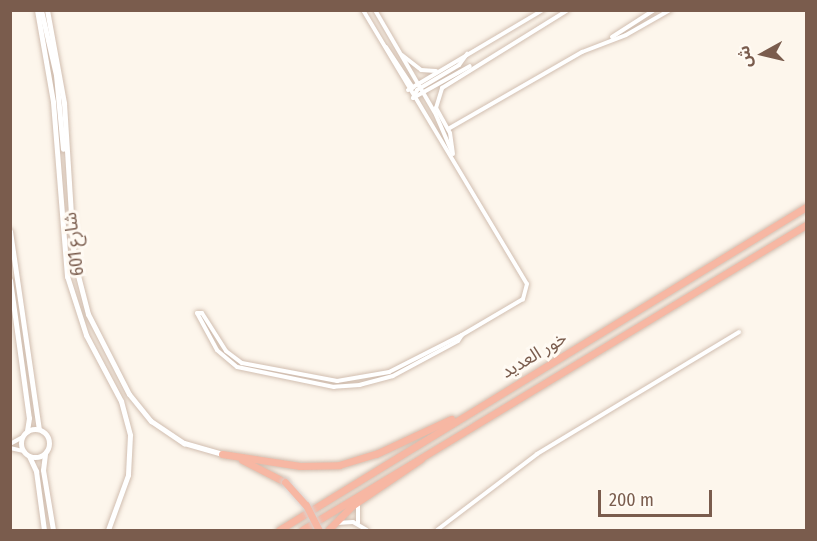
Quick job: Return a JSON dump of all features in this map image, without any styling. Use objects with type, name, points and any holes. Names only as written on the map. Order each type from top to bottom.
[{"type":"highway","name":"خور العديد","points":[[279,531],[807,206]]},
{"type":"highway","name":"خور العديد","points":[[302,531],[424,454],[807,225]]},
{"type":"highway","points":[[222,454],[300,466],[339,465],[376,454],[470,412]]},
{"type":"highway","points":[[222,454],[256,465],[285,482],[306,505],[319,531]]},
{"type":"highway","points":[[328,531],[358,502],[412,468],[424,454]]},
{"type":"main road","name":"شارع 601","points":[[36,10],[53,96],[66,276],[79,319],[125,413],[131,448],[125,487],[108,531]]},
{"type":"main road","name":"شارع 601","points":[[46,11],[63,90],[74,260],[88,314],[135,403],[161,430],[184,443],[222,454]]},
{"type":"main road","points":[[10,231],[39,429],[49,439],[43,470],[53,531]]},
{"type":"main road","points":[[10,280],[29,418],[27,431],[21,438],[23,451],[29,456],[36,471],[44,531]]},
{"type":"main road","points":[[27,431],[39,429]]},
{"type":"main road","points":[[29,456],[45,454]]},
{"type":"street","points":[[363,10],[382,45],[392,53],[416,89]]},
{"type":"street","points":[[375,10],[528,291],[521,301],[462,335],[389,372],[337,381],[242,363],[222,346],[202,313],[197,314],[217,350],[237,368],[334,387],[360,386],[393,376],[458,341],[462,335]]},
{"type":"street","points":[[413,98],[416,89],[440,70],[543,10]]},
{"type":"street","points":[[453,154],[448,129],[438,112],[438,95],[474,66],[568,10]]},
{"type":"street","points":[[448,129],[611,38],[654,10]]},
{"type":"street","points":[[611,38],[626,35],[670,10]]},
{"type":"street","points":[[399,54],[421,70],[440,70]]},
{"type":"street","points":[[413,98],[416,89],[459,65],[468,54]]},
{"type":"street","points":[[416,89],[474,66]]},
{"type":"street","points":[[413,98],[459,166]]},
{"type":"street","points":[[437,531],[461,508],[547,447],[739,332]]},
{"type":"street","points":[[10,446],[21,438]]},
{"type":"street","points":[[10,446],[23,451]]},
{"type":"street","points":[[358,502],[358,524]]},
{"type":"street","points":[[334,524],[358,524],[367,531]]}]
